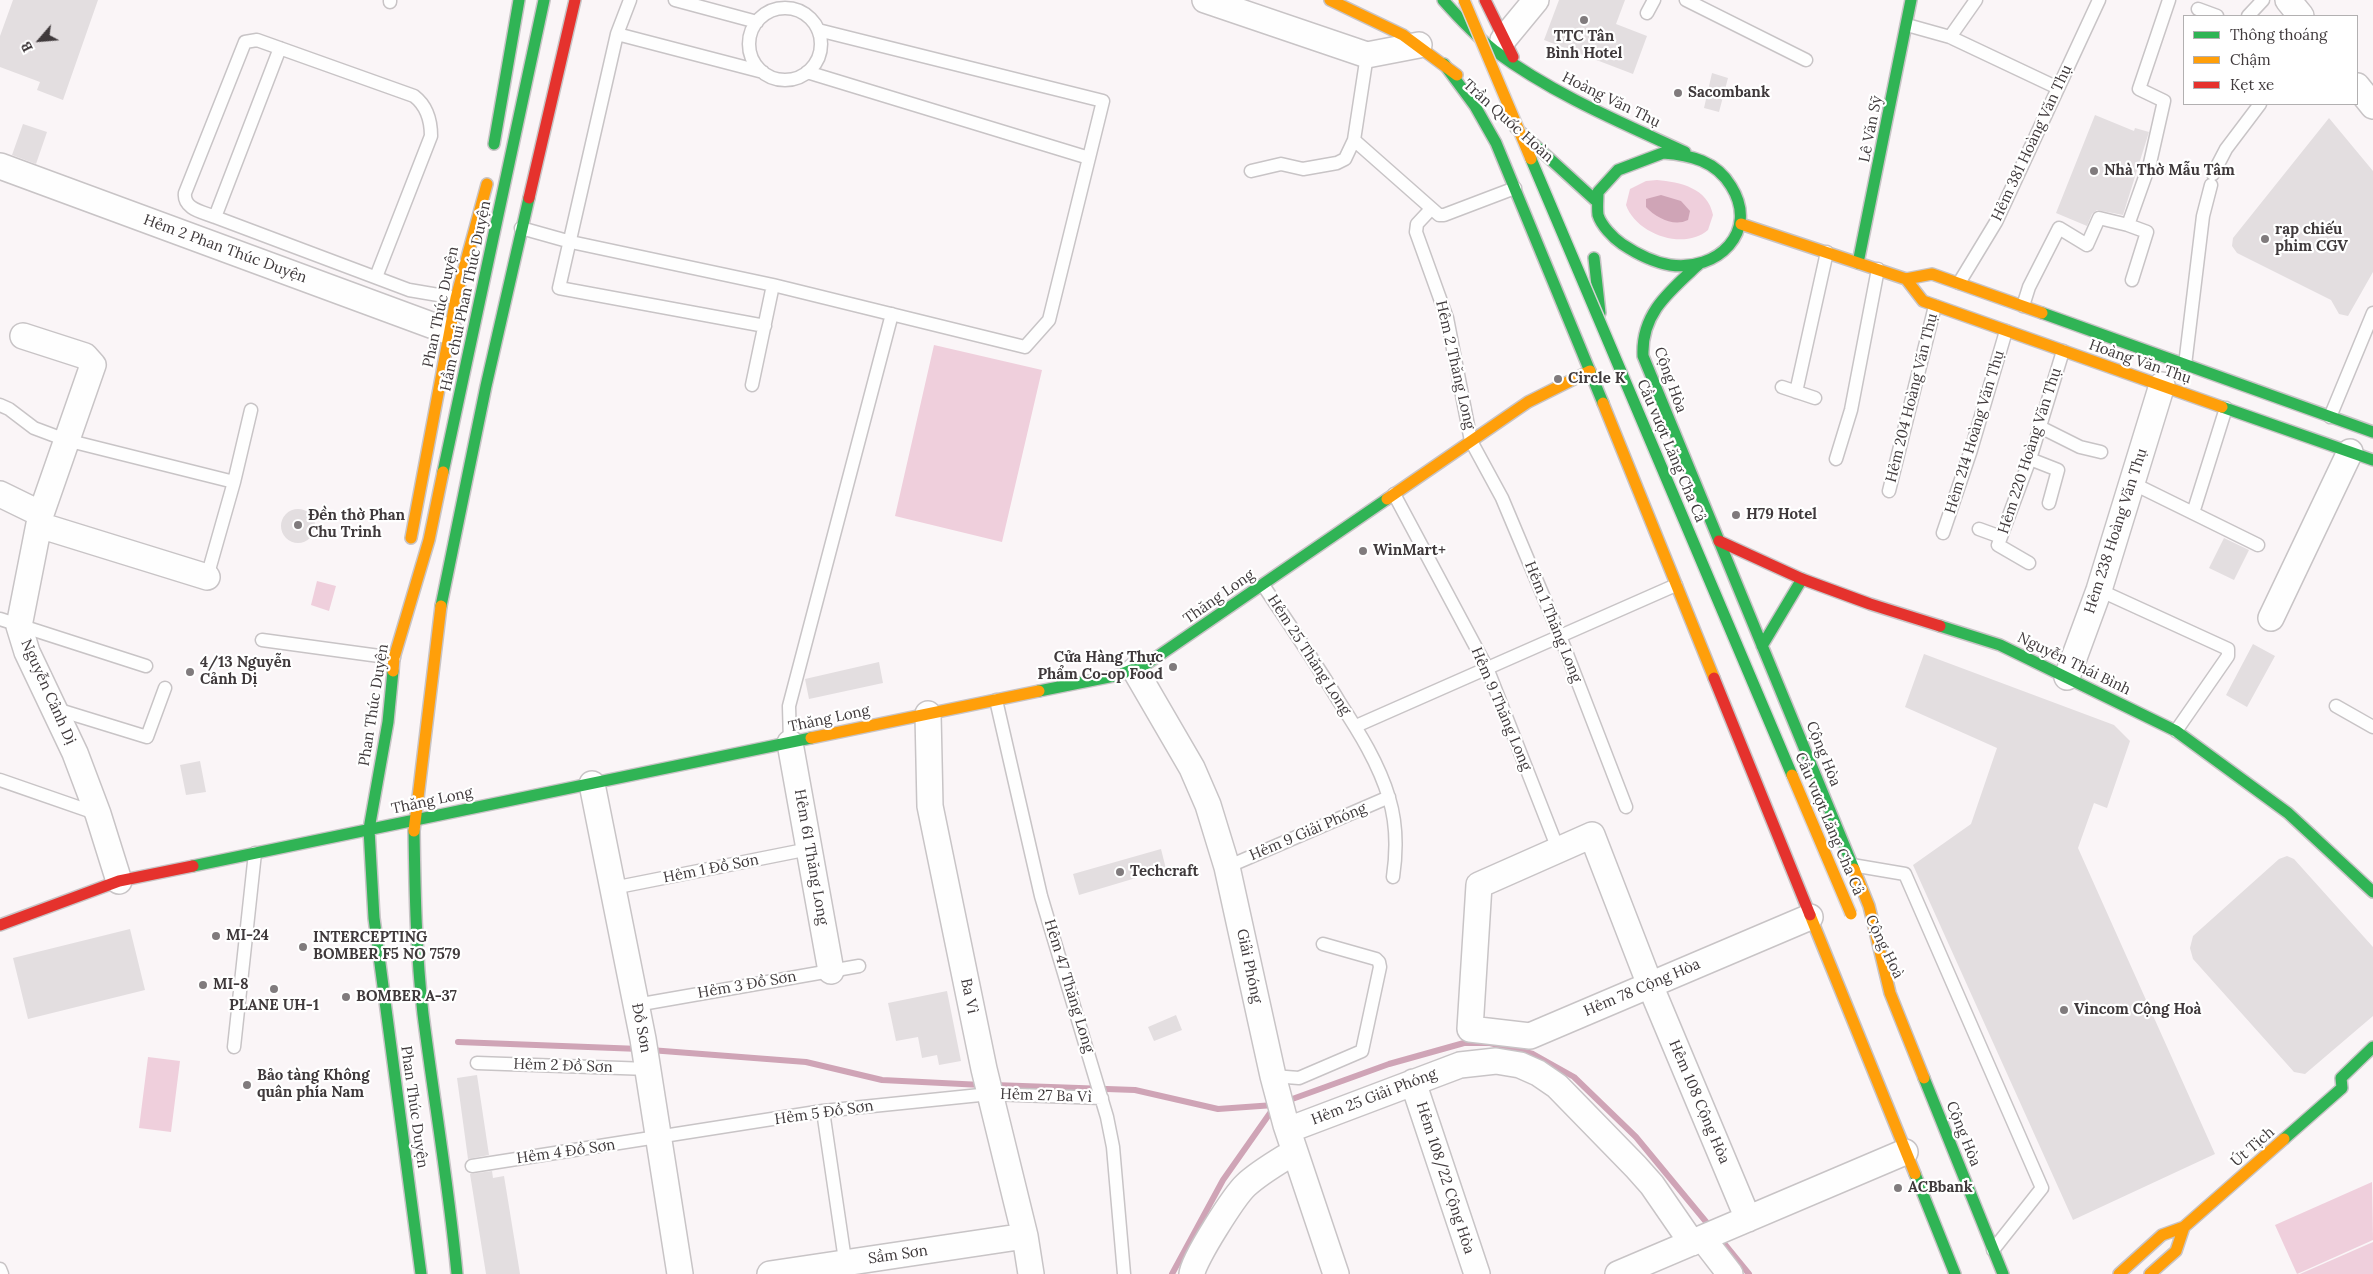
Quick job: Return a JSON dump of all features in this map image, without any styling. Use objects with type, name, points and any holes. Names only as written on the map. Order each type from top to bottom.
[{"type":"main road","points":[[493,153],[519,0]]},
{"type":"main road","name":"Hầm chui Phan Thúc Duyện","points":[[412,596],[428,540],[454,429],[544,0]]},
{"type":"main road","name":"Phan Thúc Duyện","points":[[457,1274],[451,1205],[423,1012],[416,913],[414,822],[438,621],[521,228],[575,0]]},
{"type":"main road","name":"Trần Quốc Hoàn","points":[[1330,0],[1389,27],[1444,64],[1595,200]]},
{"type":"main road","name":"Hoàng Văn Thụ","points":[[1443,0],[1469,28],[1521,69],[1547,85],[1690,155]]},
{"type":"main road","name":"Cầu vượt Lăng Cha Cả","points":[[1464,0],[1853,919]]},
{"type":"main road","name":"Hoàng Văn Thụ","points":[[1485,0],[1503,40],[1521,69]]},
{"type":"main road","name":"Lê Văn Sỹ","points":[[1858,263],[1911,0]]},
{"type":"main road","points":[[1444,64],[1486,124],[1515,188],[1955,1274]]},
{"type":"main road","points":[[1600,245],[1619,244],[1653,262],[1676,265],[1699,264],[1716,257],[1729,248],[1737,239],[1742,224],[1739,202],[1729,183],[1712,165],[1690,155],[1663,153],[1642,158],[1616,170],[1601,186],[1595,200],[1600,245],[1606,365]]},
{"type":"main road","name":"Phan Thúc Duyện","points":[[409,547],[456,298],[490,172]]},
{"type":"main road","points":[[1742,224],[1906,279]]},
{"type":"main road","points":[[1568,316],[1600,245]]},
{"type":"main road","name":"Cộng Hòa","points":[[1699,264],[1648,318],[1642,332],[1642,349],[1645,363],[1869,906],[1890,993],[2003,1274]]},
{"type":"main road","name":"Hoàng Văn Thụ","points":[[2373,432],[1932,274],[1906,279],[1924,301],[1935,306],[2373,460]]},
{"type":"main road","name":"Thăng Long","points":[[0,925],[119,881],[370,829],[414,822],[477,807],[1135,670],[1263,585],[1528,402],[1590,370]]},
{"type":"main road","points":[[1609,384],[1615,433]]},
{"type":"main road","name":"Nguyễn Thái Bình","points":[[1719,541],[1802,579],[1870,604],[1981,638],[2067,677],[2176,731],[2288,813],[2373,892]]},
{"type":"main road","name":"Phan Thúc Duyện","points":[[410,567],[412,596],[394,658],[388,722],[370,829],[374,918],[421,1274]]},
{"type":"main road","points":[[1762,646],[1802,579]]},
{"type":"main road","name":"Cộng Hoà","points":[[1868,949],[1890,993]]},
{"type":"main road","name":"Út Tịch","points":[[2120,1274],[2162,1235],[2184,1227],[2347,1089],[2341,1078],[2373,1047]]},
{"type":"main road","points":[[2150,1274],[2176,1251],[2184,1227]]},
{"type":"street","points":[[1205,0],[1367,55],[1419,46]]},
{"type":"street","points":[[1503,40],[1536,0]]},
{"type":"street","points":[[2288,0],[2300,15]]},
{"type":"street","points":[[2358,87],[2373,106]]},
{"type":"street","name":"Hẻm 2 Phan Thúc Duyện","points":[[0,166],[450,332]]},
{"type":"street","name":"Nguyễn Cảnh Dị","points":[[23,336],[85,356],[93,365],[40,520],[10,622],[28,652],[56,709],[98,814],[119,881]]},
{"type":"street","name":"Hẻm 238 Hoàng Văn Thụ","points":[[2067,677],[2100,590],[2162,385]]},
{"type":"street","points":[[2271,618],[2350,452]]},
{"type":"street","points":[[0,494],[40,520],[207,577]]},
{"type":"street","name":"Giải Phóng","points":[[1135,670],[1201,786],[1227,867],[1273,1076],[1289,1135],[1336,1274]]},
{"type":"street","name":"Ba Vì","points":[[928,714],[930,806],[984,1069],[1025,1236],[1032,1274]]},
{"type":"street","name":"Hẻm 61 Thăng Long","points":[[790,743],[831,971]]},
{"type":"street","name":"Đồ Sơn","points":[[592,784],[649,1069],[680,1274]]},
{"type":"street","name":"Hẻm 108 Cộng Hòa","points":[[1558,849],[1592,834],[1738,1224]]},
{"type":"street","name":"Hẻm 78 Cộng Hòa","points":[[1558,849],[1479,885],[1470,1028],[1530,1036],[1810,916]]},
{"type":"street","name":"Hẻm 25 Giải Phóng","points":[[1192,1274],[1197,1260],[1239,1193],[1254,1178],[1289,1135],[1413,1082],[1460,1065],[1496,1061],[1520,1065],[1538,1073],[1557,1086],[1652,1185],[1698,1241],[1730,1274]]},
{"type":"street","name":"Hẻm 108/22 Cộng Hòa","points":[[1413,1082],[1477,1274]]},
{"type":"street","points":[[1618,1274],[1905,1152]]},
{"type":"street","name":"Sầm Sơn","points":[[770,1274],[847,1268],[1025,1236]]},
{"type":"lane","points":[[630,0],[617,34],[559,288],[765,326]]},
{"type":"lane","points":[[675,0],[757,22]]},
{"type":"lane","points":[[1647,13],[1654,0]]},
{"type":"lane","points":[[1686,0],[1806,60]]},
{"type":"lane","points":[[1950,37],[1976,0]]},
{"type":"lane","name":"Hẻm 381 Hoàng Văn Thụ","points":[[1959,283],[1996,222],[2099,0]]},
{"type":"lane","points":[[2128,225],[2150,163],[2164,100],[2139,88],[2169,0]]},
{"type":"lane","points":[[2249,15],[2263,0]]},
{"type":"lane","points":[[617,34],[763,72],[785,80],[796,78],[815,64],[820,54],[821,42],[818,30],[807,15],[791,4],[766,13],[757,22],[752,31],[749,42],[751,53],[755,64],[763,72]]},
{"type":"lane","points":[[2198,9],[2214,15]]},
{"type":"lane","points":[[1907,25],[1950,37],[2058,88]]},
{"type":"lane","points":[[521,228],[571,242],[773,285],[1024,347],[1050,320],[1103,101],[818,30]]},
{"type":"lane","points":[[376,278],[430,136],[427,113],[419,100],[414,96],[257,40],[245,42],[227,83],[184,198],[191,208],[376,278],[409,290],[456,298]]},
{"type":"lane","points":[[215,217],[280,48]]},
{"type":"lane","points":[[1252,171],[1281,164],[1303,169],[1336,163],[1345,159],[1354,140],[1367,55]]},
{"type":"lane","points":[[806,72],[1089,158]]},
{"type":"lane","points":[[2185,365],[2203,216],[2212,179],[2226,149],[2259,105]]},
{"type":"lane","points":[[1354,140],[1439,215],[1444,215],[1515,188]]},
{"type":"lane","name":"Hẻm 2 Thăng Long","points":[[1431,209],[1417,224],[1416,232],[1447,318],[1471,441]]},
{"type":"lane","points":[[2023,306],[2029,286],[2058,228],[2087,245],[2099,218],[2147,232],[2132,280]]},
{"type":"lane","points":[[1796,392],[1827,252]]},
{"type":"lane","points":[[1836,460],[1851,410],[1878,269]]},
{"type":"lane","points":[[752,385],[773,285]]},
{"type":"lane","name":"Hẻm 204 Hoàng Văn Thụ","points":[[1889,491],[1935,306]]},
{"type":"lane","points":[[2330,417],[2373,313]]},
{"type":"lane","points":[[790,743],[789,706],[892,314]]},
{"type":"lane","name":"Hẻm 214 Hoàng Văn Thụ","points":[[1943,533],[1972,450],[2006,330]]},
{"type":"lane","name":"Hẻm 220 Hoàng Văn Thụ","points":[[2029,563],[1998,545],[2030,459],[2063,351]]},
{"type":"lane","points":[[1782,387],[1815,398]]},
{"type":"lane","points":[[0,405],[9,409],[34,428],[66,440],[234,482]]},
{"type":"lane","points":[[2192,513],[2226,408]]},
{"type":"lane","points":[[207,577],[234,482],[251,410]]},
{"type":"lane","points":[[2040,427],[2080,447],[2101,452]]},
{"type":"lane","name":"Hẻm 1 Thăng Long","points":[[1471,441],[1502,498],[1560,636],[1626,807]]},
{"type":"lane","points":[[2030,459],[2058,470],[2049,503]]},
{"type":"lane","points":[[2132,484],[2258,545]]},
{"type":"lane","name":"Hẻm 9 Thăng Long","points":[[1394,494],[1487,668],[1558,849]]},
{"type":"lane","points":[[1980,529],[2001,537]]},
{"type":"lane","name":"Hẻm 25 Thăng Long","points":[[1263,585],[1309,652],[1356,726],[1377,768],[1389,797],[1397,848],[1393,877]]},
{"type":"lane","points":[[1356,726],[1676,585]]},
{"type":"lane","points":[[2100,590],[2228,649],[2228,656],[2176,731]]},
{"type":"lane","points":[[10,622],[146,666]]},
{"type":"lane","points":[[262,640],[394,658]]},
{"type":"lane","points":[[56,709],[147,737],[165,688]]},
{"type":"lane","name":"Hẻm 47 Thăng Long","points":[[996,700],[1042,896],[1101,1092],[1113,1147],[1124,1274]]},
{"type":"lane","points":[[2336,706],[2373,727]]},
{"type":"lane","points":[[0,780],[98,814]]},
{"type":"lane","name":"Hẻm 9 Giải Phóng","points":[[1227,867],[1389,797]]},
{"type":"lane","name":"Hẻm 1 Đồ Sơn","points":[[613,888],[809,849]]},
{"type":"lane","points":[[234,1047],[255,853]]},
{"type":"lane","points":[[1852,865],[1904,874],[2042,1188],[1993,1250]]},
{"type":"lane","points":[[1273,1076],[1299,1078],[1362,1050],[1380,967],[1379,962],[1376,959],[1323,944]]},
{"type":"lane","name":"Hẻm 3 Đồ Sơn","points":[[636,1005],[858,966]]},
{"type":"lane","name":"Hẻm 2 Đồ Sơn","points":[[477,1062],[649,1069]]},
{"type":"lane","name":"Hẻm 27 Ba Vì","points":[[990,1094],[1101,1092]]},
{"type":"lane","name":"Hẻm 5 Đồ Sơn","points":[[659,1138],[823,1111],[990,1094]]},
{"type":"lane","points":[[823,1111],[847,1268]]},
{"type":"lane","name":"Hẻm 4 Đồ Sơn","points":[[472,1166],[659,1138]]},
{"type":"lane","points":[[0,1269],[2,1274]]},
{"type":"shaded area","points":[[1657,180],[1692,188],[1705,198],[1713,215],[1708,230],[1698,236],[1674,239],[1650,231],[1640,224],[1631,215],[1626,205],[1630,189],[1646,181]]},
{"type":"shaded area","points":[[1661,195],[1681,201],[1690,211],[1688,220],[1671,222],[1655,215],[1646,207],[1646,199]]},
{"type":"shaded area","points":[[934,345],[1042,370],[1002,542],[895,516]]},
{"type":"shaded area","points":[[317,581],[336,586],[329,611],[311,605]]},
{"type":"shaded area","points":[[148,1057],[180,1061],[171,1132],[139,1128]]},
{"type":"shaded area","points":[[2372,1182],[2373,1240],[2297,1274],[2275,1225]]},
{"type":"shaded area","points":[[2373,1242],[2373,1274],[2300,1274]]},
{"type":"building","points":[[13,0],[98,0],[63,100],[37,90],[40,82],[0,67],[0,36]]},
{"type":"building","name":"TTC Tân Bình Hotel","points":[[1559,0],[1625,0],[1616,24],[1647,36],[1633,74],[1544,40]]},
{"type":"building","points":[[1712,73],[1728,78],[1719,112],[1704,108]]},
{"type":"building","name":"Nhà Thờ Mẫu Tâm","points":[[2095,115],[2134,131],[2135,128],[2149,132],[2123,215],[2097,210],[2092,214],[2087,226],[2056,213]]},
{"type":"building","points":[[2329,118],[2373,171],[2373,272],[2348,316],[2339,314],[2331,300],[2237,253],[2232,246],[2233,238]]},
{"type":"building","points":[[23,124],[47,132],[36,164],[12,155]]},
{"type":"building","name":"Đền thờ Phan Chu Trinh","points":[[298,509],[305,510],[310,514],[314,519],[314,533],[310,538],[305,542],[298,543],[291,542],[286,538],[282,533],[281,526],[282,519],[286,514],[291,510]]},
{"type":"building","points":[[2224,538],[2249,550],[2234,580],[2209,568]]},
{"type":"building","points":[[2253,644],[2275,656],[2247,707],[2226,695]]},
{"type":"building","name":"Vincom Cộng Hoà","points":[[1924,654],[2114,725],[2130,741],[2107,808],[2094,803],[2078,848],[2215,1154],[2073,1220],[1913,865],[1971,824],[1997,748],[1905,707]]},
{"type":"building","points":[[879,662],[883,683],[809,699],[805,679]]},
{"type":"building","points":[[200,761],[206,792],[186,795],[180,765]]},
{"type":"building","name":"Techcraft","points":[[1161,849],[1166,869],[1079,895],[1073,874]]},
{"type":"building","points":[[2287,856],[2294,859],[2373,947],[2373,1016],[2305,1074],[2294,1072],[2193,959],[2190,948],[2193,936],[2279,859]]},
{"type":"building","points":[[130,929],[145,990],[28,1019],[13,958]]},
{"type":"building","points":[[947,991],[961,1061],[939,1065],[937,1055],[922,1058],[918,1037],[896,1041],[888,1003]]},
{"type":"building","points":[[1176,1015],[1182,1030],[1154,1041],[1148,1027]]},
{"type":"building","points":[[477,1075],[489,1155],[468,1159],[457,1078]]},
{"type":"building","points":[[492,1171],[493,1178],[504,1176],[520,1274],[486,1274],[470,1174]]},
{"type":"waterway","points":[[458,1042],[640,1049]]},
{"type":"waterway","points":[[1284,1102],[1389,1064],[1464,1043],[1490,1043],[1533,1054],[1574,1077],[1636,1137],[1712,1229]]},
{"type":"waterway","points":[[650,1050],[806,1062],[882,1080],[982,1085]]},
{"type":"waterway","points":[[994,1085],[1135,1090],[1218,1109],[1274,1105]]},
{"type":"waterway","points":[[1172,1274],[1223,1180],[1275,1106]]},
{"type":"waterway","points":[[1718,1236],[1749,1274]]},
{"type":"traffic: fast","points":[[494,144],[519,0]]},
{"type":"traffic: fast","points":[[443,472],[544,0]]},
{"type":"traffic: fast","points":[[1443,0],[1461,20],[1495,51],[1540,81],[1587,106],[1685,152]]},
{"type":"traffic: fast","points":[[1858,263],[1911,0]]},
{"type":"traffic: fast","points":[[1444,64],[1475,106],[1496,143],[1603,403]]},
{"type":"traffic: fast","points":[[1515,127],[1595,200]]},
{"type":"traffic: fast","points":[[1663,153],[1683,155],[1710,165],[1725,177],[1739,203],[1740,219],[1737,233],[1729,245],[1718,255],[1703,262],[1687,266],[1670,265],[1645,257],[1615,238],[1605,227],[1598,215],[1598,192],[1618,170],[1663,153]]},
{"type":"traffic: fast","points":[[1531,159],[1792,775]]},
{"type":"traffic: fast","points":[[441,606],[486,386],[529,198]]},
{"type":"traffic: fast","points":[[1594,258],[1600,313]]},
{"type":"traffic: fast","points":[[1699,264],[1668,294],[1652,315],[1647,327],[1643,356],[1854,869]]},
{"type":"traffic: fast","points":[[2042,313],[2373,432]]},
{"type":"traffic: fast","points":[[2222,407],[2373,460]]},
{"type":"traffic: fast","points":[[1039,691],[1119,675],[1148,663],[1387,499]]},
{"type":"traffic: fast","points":[[1762,646],[1802,579]]},
{"type":"traffic: fast","points":[[1940,626],[2000,645],[2176,731],[2288,813],[2373,892]]},
{"type":"traffic: fast","points":[[393,671],[388,722],[369,829],[374,918],[421,1274]]},
{"type":"traffic: fast","points":[[193,866],[811,738]]},
{"type":"traffic: fast","points":[[414,831],[416,922],[423,1014],[457,1274]]},
{"type":"traffic: fast","points":[[2342,1088],[2341,1078],[2373,1047]]},
{"type":"traffic: fast","points":[[1924,1078],[2003,1274]]},
{"type":"traffic: fast","points":[[2284,1139],[2342,1088]]},
{"type":"traffic: fast","points":[[1915,1174],[1955,1274]]},
{"type":"traffic: slow","points":[[1330,0],[1403,35],[1457,75]]},
{"type":"traffic: slow","points":[[1464,0],[1531,159]]},
{"type":"traffic: slow","points":[[411,538],[456,298],[487,184]]},
{"type":"traffic: slow","points":[[1741,224],[1906,279],[1932,274],[2042,313]]},
{"type":"traffic: slow","points":[[1906,279],[1923,301],[2222,407]]},
{"type":"traffic: slow","points":[[1387,499],[1528,402],[1590,371]]},
{"type":"traffic: slow","points":[[1603,403],[1714,678]]},
{"type":"traffic: slow","points":[[393,671],[394,658],[429,540],[443,472]]},
{"type":"traffic: slow","points":[[414,831],[441,606]]},
{"type":"traffic: slow","points":[[811,738],[1039,691]]},
{"type":"traffic: slow","points":[[1792,775],[1851,914]]},
{"type":"traffic: slow","points":[[1854,869],[1869,906],[1890,993],[1924,1078]]},
{"type":"traffic: slow","points":[[1810,915],[1915,1174]]},
{"type":"traffic: slow","points":[[2119,1274],[2162,1235],[2184,1227],[2284,1139]]},
{"type":"traffic: slow","points":[[2150,1274],[2176,1251],[2184,1227]]},
{"type":"traffic: jam","points":[[529,198],[575,0]]},
{"type":"traffic: jam","points":[[1485,0],[1513,57]]},
{"type":"traffic: jam","points":[[1719,541],[1802,579],[1870,604],[1940,626]]},
{"type":"traffic: jam","points":[[1714,678],[1810,915]]},
{"type":"traffic: jam","points":[[0,925],[119,881],[193,866]]},
{"type":"place","name":"TTC Tân Bình Hotel","points":[[1584,20]]},
{"type":"place","name":"Sacombank","points":[[1678,93]]},
{"type":"place","name":"Nhà Thờ Mẫu Tâm","points":[[2094,171]]},
{"type":"place","name":"rạp chiếu phim CGV","points":[[2265,239]]},
{"type":"place","name":"Circle K","points":[[1558,379]]},
{"type":"place","name":"H79 Hotel","points":[[1736,515]]},
{"type":"place","name":"Đền thờ Phan Chu Trinh","points":[[298,525]]},
{"type":"place","name":"WinMart+","points":[[1363,551]]},
{"type":"place","name":"Cửa Hàng Thực Phẩm Co-op Food","points":[[1173,667]]},
{"type":"place","name":"4/13 Nguyễn Cảnh Dị","points":[[190,672]]},
{"type":"place","name":"Techcraft","points":[[1120,872]]},
{"type":"place","name":"MI-24","points":[[216,936]]},
{"type":"place","name":"INTERCEPTING BOMBER F5 NO 7579","points":[[303,947]]},
{"type":"place","name":"MI-8","points":[[203,985]]},
{"type":"place","name":"PLANE UH-1","points":[[274,989]]},
{"type":"place","name":"BOMBER A-37","points":[[346,997]]},
{"type":"place","name":"Vincom Cộng Hoà","points":[[2064,1010]]},
{"type":"place","name":"Bảo tàng Không quân phía Nam","points":[[247,1085]]},
{"type":"place","name":"ACBbank","points":[[1898,1188]]}]
